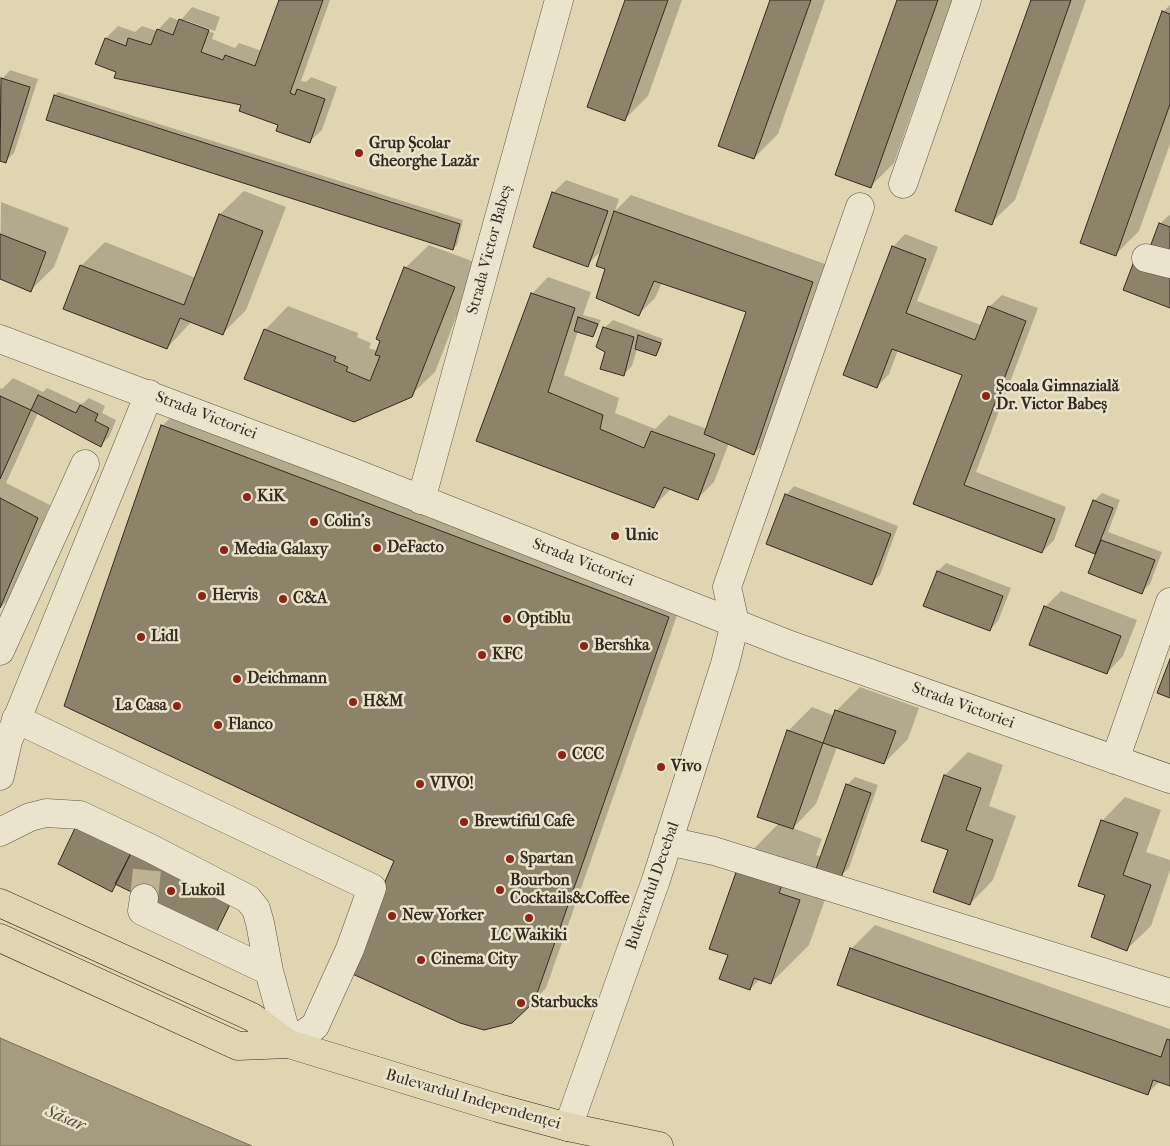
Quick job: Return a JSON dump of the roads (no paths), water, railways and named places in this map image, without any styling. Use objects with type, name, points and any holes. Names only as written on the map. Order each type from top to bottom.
[{"type":"main road","name":"Bulevardul Independenței","points":[[0,903],[252,1017],[289,1044],[462,1098],[565,1136],[660,1146]]},
{"type":"main road","name":"Bulevardul Independenței","points":[[0,938],[238,1046],[289,1044]]},
{"type":"street","name":"Strada Victor Babeș","points":[[421,500],[559,0]]},
{"type":"street","points":[[903,184],[967,0]]},
{"type":"street","points":[[735,623],[728,587],[860,207]]},
{"type":"street","name":"Strada Victoriei","points":[[0,339],[149,394],[790,645],[1170,779]]},
{"type":"street","points":[[0,776],[8,741],[16,719],[149,394]]},
{"type":"street","points":[[0,651],[85,464]]},
{"type":"street","points":[[1114,760],[1170,602]]},
{"type":"street","name":"Bulevardul Decebal","points":[[565,1136],[668,841],[725,664],[735,623]]},
{"type":"street","points":[[0,832],[30,817],[46,813],[64,812],[95,822],[149,854],[248,899],[256,908],[269,971],[289,1044],[315,1026],[350,949],[372,888],[16,719]]},
{"type":"street","points":[[668,841],[714,851],[1170,993]]},
{"type":"street","points":[[144,898],[142,910],[269,971]]},
{"type":"water","name":"Săsar","points":[[0,1038],[252,1146],[0,1146]]},
{"type":"tunnel","points":[[144,898],[148,860]]},
{"type":"place","name":"Grup Școlar Gheorghe Lazăr","points":[[359,153]]},
{"type":"place","name":"Școala Gimnazială Dr. Victor Babeș","points":[[986,396]]},
{"type":"place","name":"KiK","points":[[247,497]]},
{"type":"place","name":"Colin's","points":[[314,522]]},
{"type":"place","name":"Unic","points":[[615,536]]},
{"type":"place","name":"DeFacto","points":[[377,548]]},
{"type":"place","name":"Media Galaxy","points":[[224,550]]},
{"type":"place","name":"Hervis","points":[[202,596]]},
{"type":"place","name":"C&A","points":[[283,599]]},
{"type":"place","name":"Optiblu","points":[[507,619]]},
{"type":"place","name":"Lidl","points":[[141,637]]},
{"type":"place","name":"Bershka","points":[[584,646]]},
{"type":"place","name":"KFC","points":[[482,655]]},
{"type":"place","name":"Deichmann","points":[[237,679]]},
{"type":"place","name":"H&M","points":[[353,702]]},
{"type":"place","name":"La Casa","points":[[177,706]]},
{"type":"place","name":"Flanco","points":[[218,725]]},
{"type":"place","name":"CCC","points":[[562,755]]},
{"type":"place","name":"Vivo","points":[[661,767]]},
{"type":"place","name":"VIVO!","points":[[420,784]]},
{"type":"place","name":"Brewtiful Cafe","points":[[464,822]]},
{"type":"place","name":"Spartan","points":[[510,859]]},
{"type":"place","name":"Bourbon Cocktails&Coffee","points":[[500,890]]},
{"type":"place","name":"Lukoil","points":[[171,891]]},
{"type":"place","name":"New Yorker","points":[[392,916]]},
{"type":"place","name":"LC Waikiki","points":[[529,918]]},
{"type":"place","name":"Cinema City","points":[[421,960]]},
{"type":"place","name":"Starbucks","points":[[521,1003]]}]
